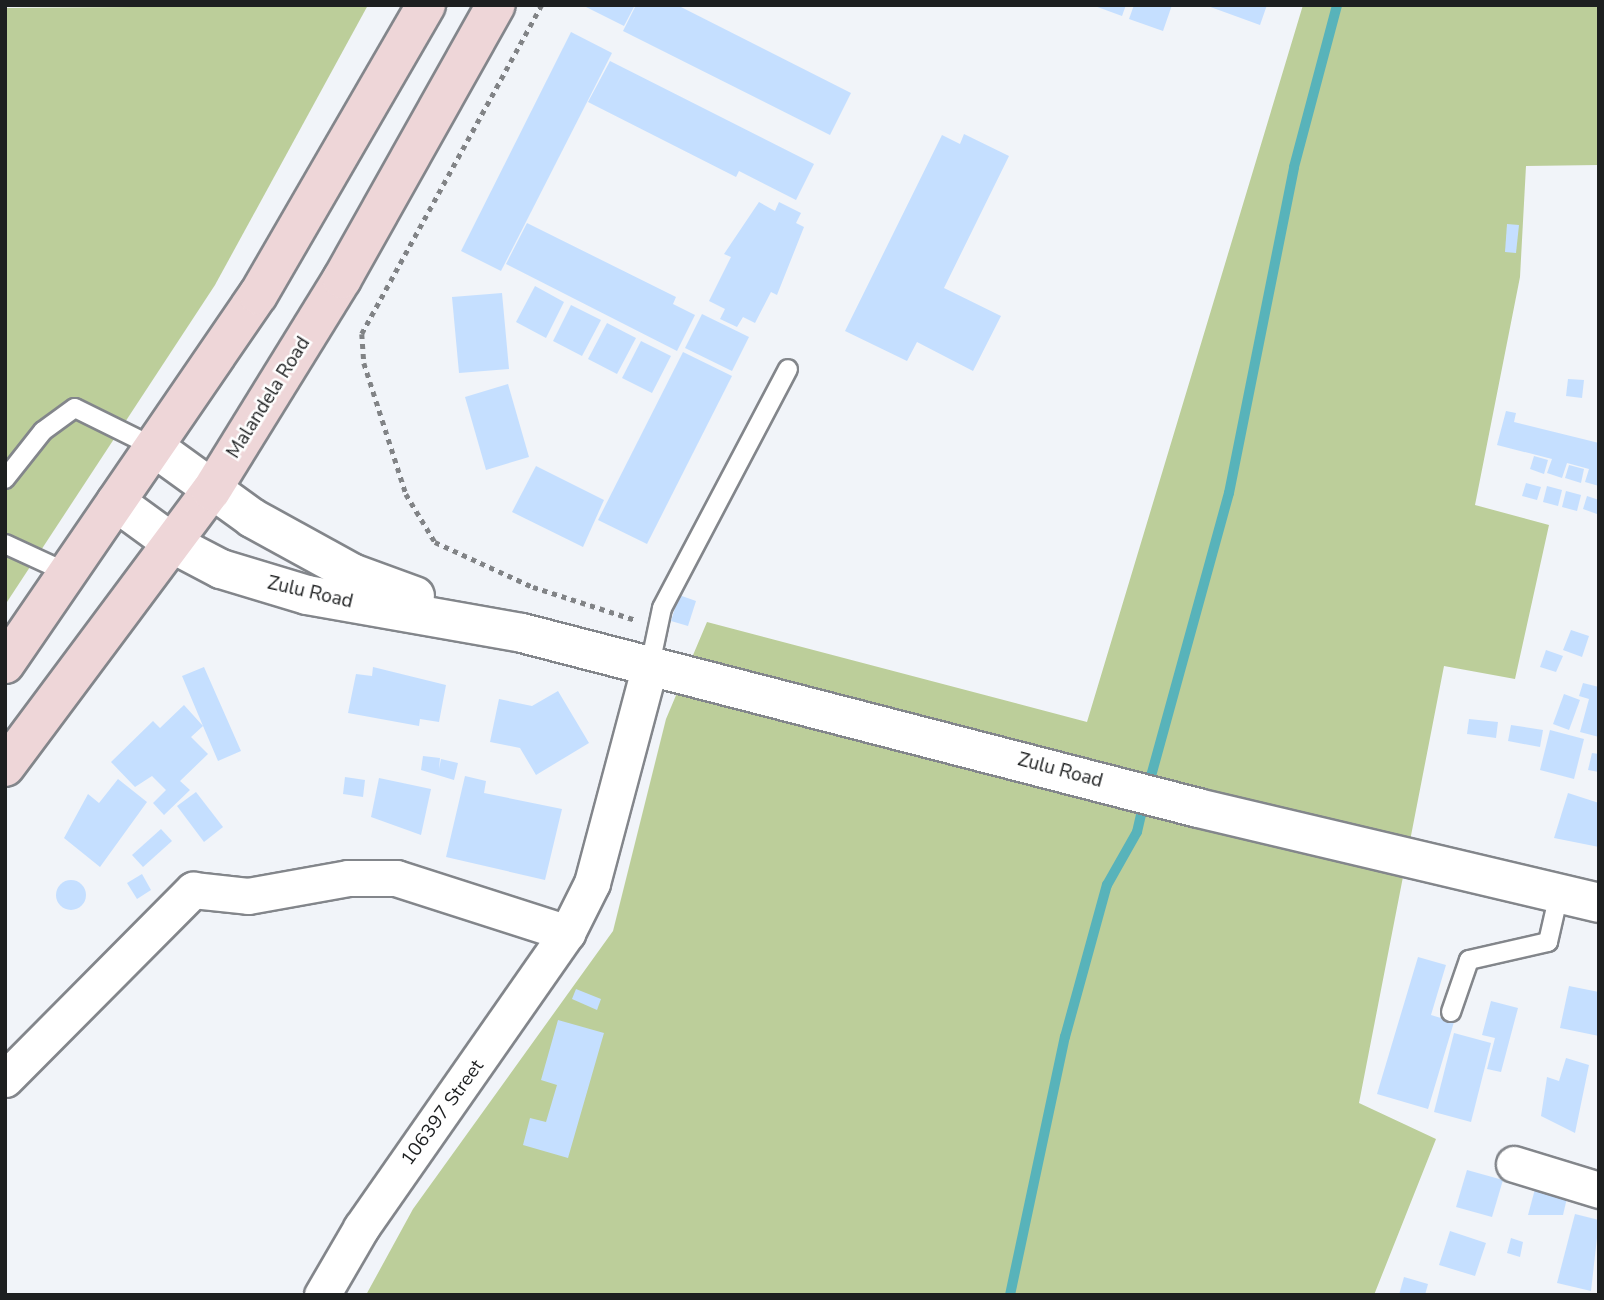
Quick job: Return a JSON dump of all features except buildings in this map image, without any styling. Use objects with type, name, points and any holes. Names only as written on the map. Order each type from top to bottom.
[{"type":"main road","points":[[5,664],[70,574],[258,295],[426,5]]},
{"type":"main road","name":"Malandela Road","points":[[5,766],[175,545],[211,491],[342,279],[496,5]]},
{"type":"street","name":"Zulu Road","points":[[154,447],[211,491],[352,573],[522,633]]},
{"type":"street","name":"Zulu Road","points":[[116,502],[175,545],[221,569],[307,595],[522,633],[1198,808],[1599,903]]},
{"type":"street","name":"106397 Street","points":[[322,1295],[361,1228],[567,933],[592,883],[650,665]]},
{"type":"street","points":[[5,1079],[193,890],[248,896],[348,878],[396,878],[567,933]]},
{"type":"street","points":[[1514,1164],[1599,1190]]},
{"type":"lane","points":[[650,665],[658,627],[788,369]]},
{"type":"lane","points":[[5,479],[43,431],[75,408],[154,447]]},
{"type":"lane","points":[[5,544],[70,574]]},
{"type":"lane","points":[[1451,1012],[1469,960],[1548,942],[1559,894]]},
{"type":"path","points":[[542,5],[362,334],[364,363],[405,494],[435,542],[533,587],[658,627]]},
{"type":"green space","points":[[368,5],[215,285],[5,605],[5,8]]},
{"type":"green space","points":[[1303,5],[1599,5],[1599,165],[1526,166],[1520,277],[1475,505],[1549,525],[1515,679],[1444,666],[1359,1103],[1436,1139],[1374,1295],[366,1295],[413,1209],[613,931],[666,719],[707,622],[1087,722]]},
{"type":"waterway","points":[[1148,787],[1229,493],[1294,167],[1337,5]]},
{"type":"waterway","points":[[1010,1295],[1065,1037],[1107,885],[1137,832],[1144,801]]}]
